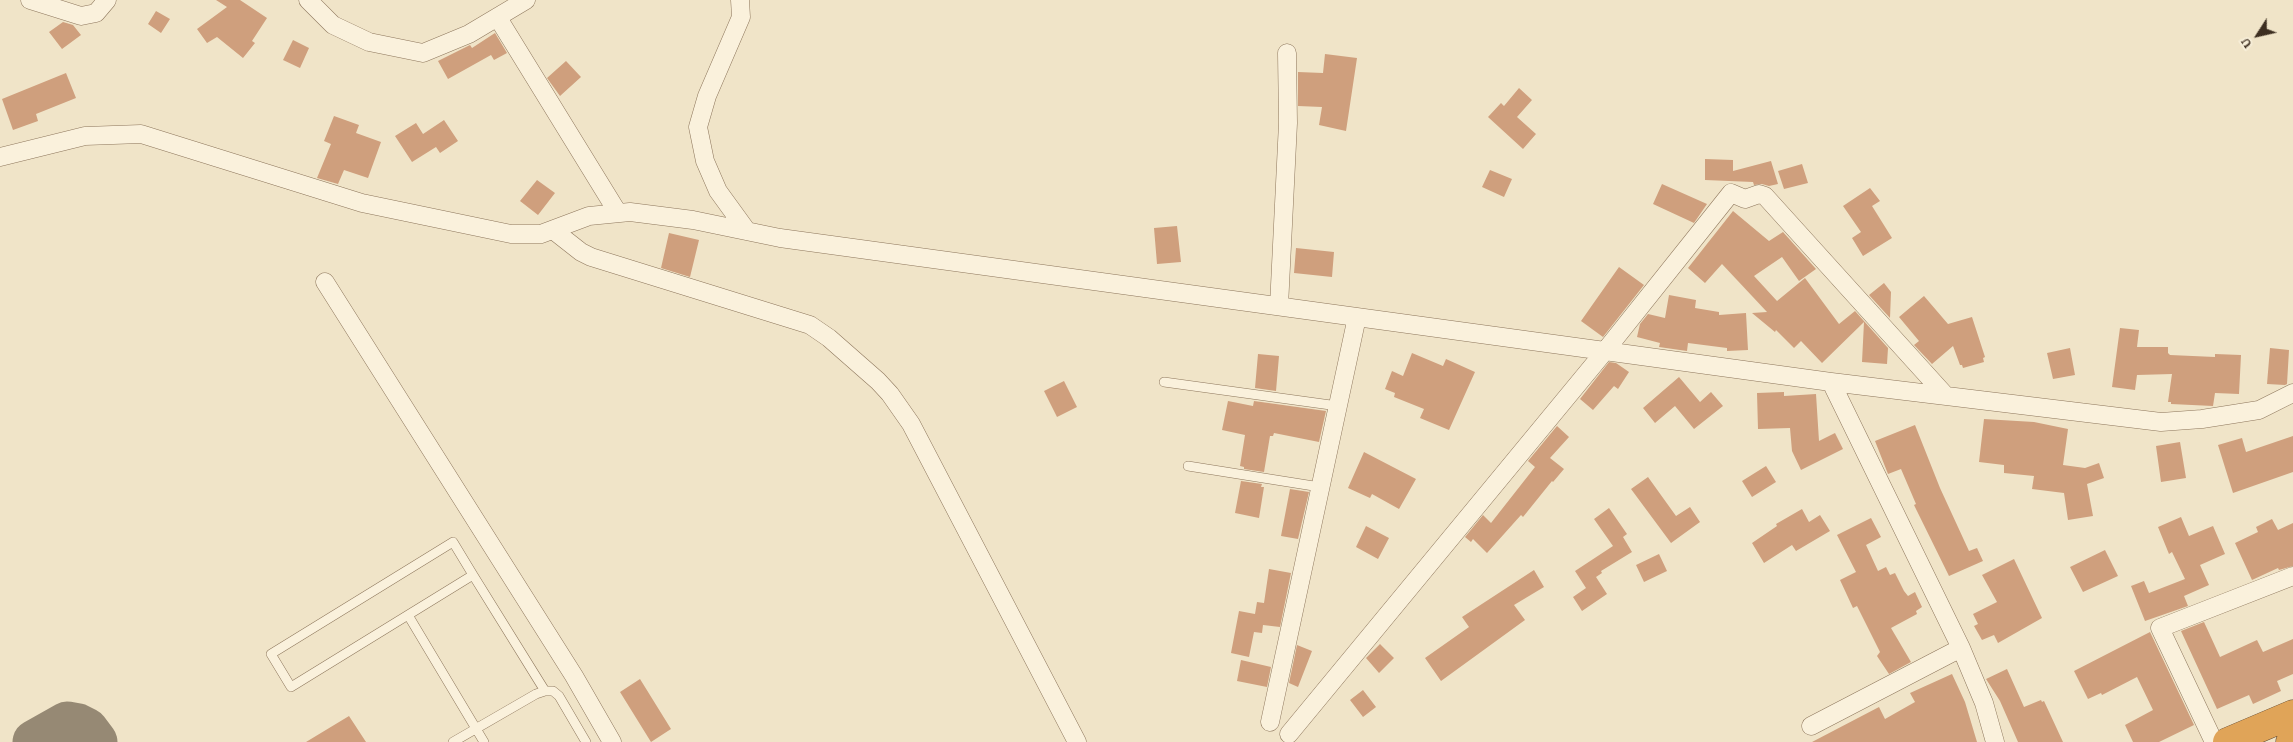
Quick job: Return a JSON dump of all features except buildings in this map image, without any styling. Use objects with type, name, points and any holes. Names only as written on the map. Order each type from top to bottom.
[{"type":"highway","points":[[2227,742],[2293,714]]},
{"type":"street","points":[[30,0],[81,16],[96,13],[107,0]]},
{"type":"street","points":[[308,0],[333,25],[369,42],[423,53],[469,34],[526,0]]},
{"type":"street","points":[[740,0],[741,17],[707,96],[698,127],[705,160],[718,191],[747,231]]},
{"type":"street","points":[[498,18],[618,213]]},
{"type":"street","points":[[1279,306],[1288,123],[1287,53]]},
{"type":"street","points":[[0,157],[85,136],[141,134],[362,203],[511,234],[540,234],[589,216],[630,212],[693,220],[780,238],[1830,382],[2161,422],[2202,419],[2259,410],[2293,393]]},
{"type":"street","points":[[1289,734],[1605,351],[1728,195],[1734,193],[1745,199],[1762,194],[1946,396]]},
{"type":"street","points":[[553,230],[591,257],[810,325],[829,338],[878,381],[896,401],[912,424],[1070,724],[1077,742]]},
{"type":"street","points":[[325,282],[574,676],[612,742]]},
{"type":"street","points":[[1270,722],[1357,317]]},
{"type":"street","points":[[1830,382],[1961,648],[1984,703],[1994,742]]},
{"type":"street","points":[[2214,742],[2160,628],[2293,576]]},
{"type":"street","points":[[1811,726],[1961,648]]},
{"type":"lane","points":[[1164,382],[1338,406]]},
{"type":"lane","points":[[1188,466],[1320,487]]},
{"type":"lane","points":[[474,574],[291,687],[271,654],[453,542],[474,574],[545,691]]},
{"type":"lane","points":[[408,615],[484,742]]},
{"type":"lane","points":[[454,742],[536,694],[552,691],[559,696],[586,742]]},
{"type":"taxiway","points":[[35,742],[67,724],[86,730],[95,742]]}]
